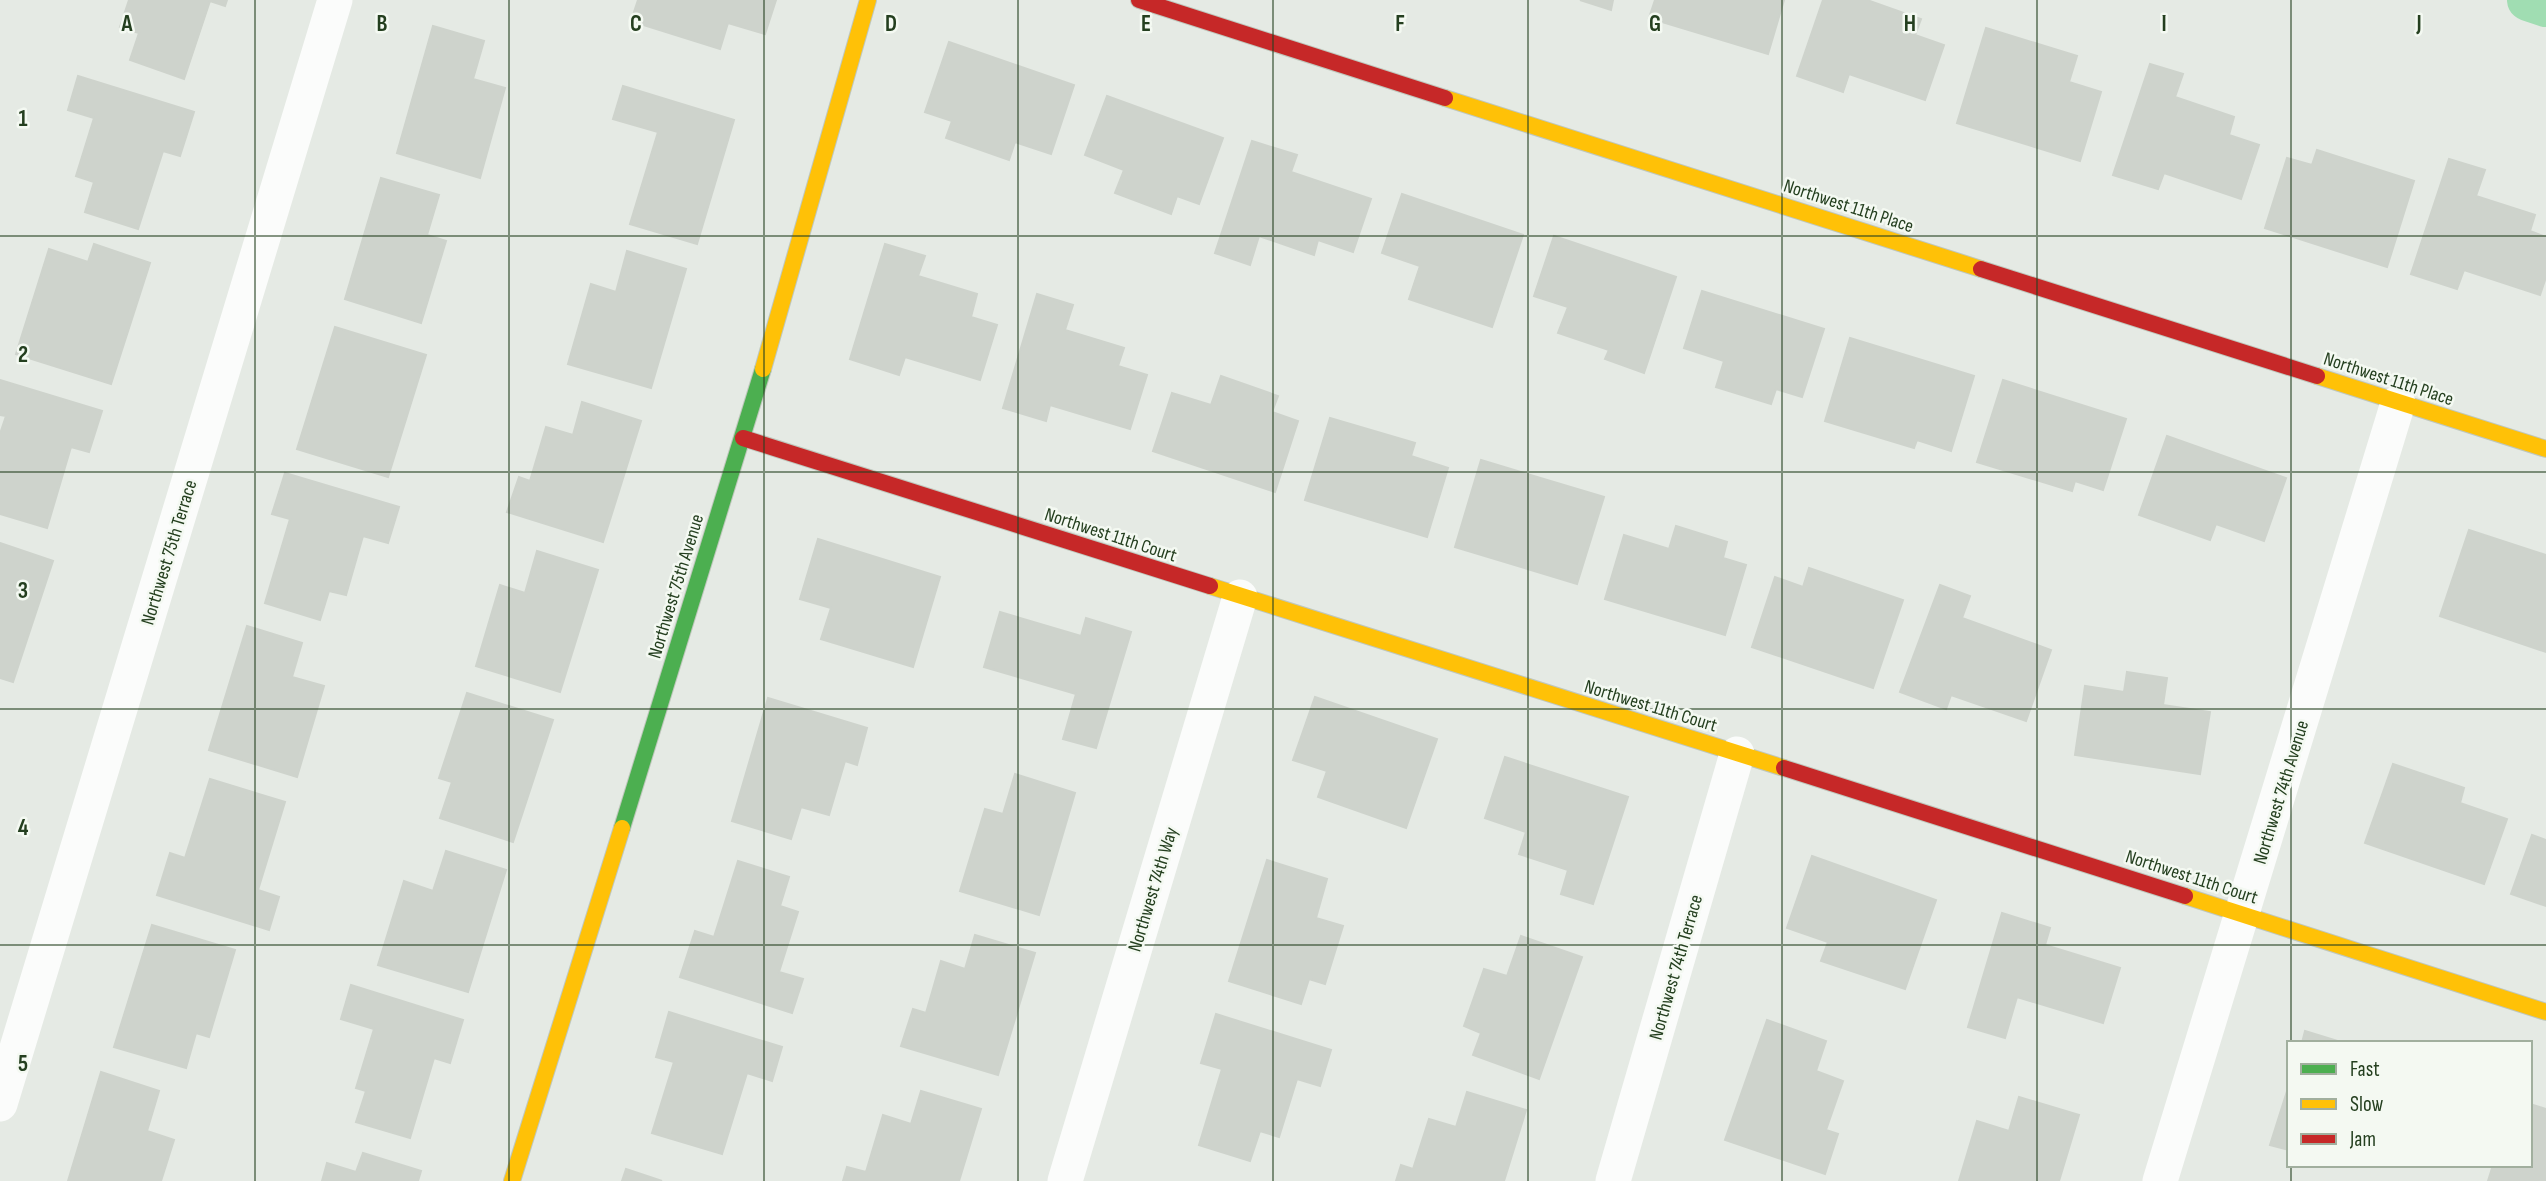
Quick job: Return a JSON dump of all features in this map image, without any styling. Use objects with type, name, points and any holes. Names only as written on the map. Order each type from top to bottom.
[{"type":"street","name":"Northwest 75th Terrace","points":[[0,1104],[335,0]]},
{"type":"street","name":"Northwest 75th Avenue","points":[[512,1181],[743,438],[868,0]]},
{"type":"street","name":"Northwest 11th Place","points":[[1139,0],[2546,449]]},
{"type":"street","name":"Northwest 74th Avenue","points":[[2160,1181],[2398,403]]},
{"type":"street","name":"Northwest 11th Court","points":[[743,438],[2546,1012]]},
{"type":"street","name":"Northwest 74th Way","points":[[1065,1181],[1240,597]]},
{"type":"street","name":"Northwest 74th Terrace","points":[[1613,1181],[1737,754]]},
{"type":"building","points":[[129,0],[227,0],[225,6],[210,1],[184,79],[130,60],[139,33],[120,27]]},
{"type":"building","points":[[638,0],[776,0],[765,34],[728,23],[720,49],[631,21]]},
{"type":"building","points":[[1580,0],[1613,0],[1611,10]]},
{"type":"building","points":[[1655,0],[1784,0],[1768,54],[1649,18]]},
{"type":"building","points":[[1823,0],[1867,0],[1921,19],[1915,35],[1944,45],[1925,100],[1849,74],[1843,92],[1797,76]]},
{"type":"building","points":[[433,26],[484,41],[473,79],[505,88],[480,178],[397,153]]},
{"type":"building","points":[[1986,28],[2077,56],[2069,82],[2101,92],[2080,161],[1957,123]]},
{"type":"building","points":[[949,42],[1074,85],[1051,154],[1015,142],[1009,160],[946,138],[952,121],[925,112]]},
{"type":"building","points":[[2150,64],[2183,74],[2175,97],[2234,117],[2229,135],[2259,145],[2241,199],[2164,173],[2158,189],[2113,175]]},
{"type":"building","points":[[78,76],[194,112],[180,156],[163,151],[138,229],[85,212],[94,182],[76,176],[94,118],[68,110]]},
{"type":"building","points":[[623,86],[734,120],[697,244],[630,224],[658,132],[613,119]]},
{"type":"building","points":[[1107,96],[1223,138],[1199,204],[1177,196],[1171,214],[1115,193],[1124,170],[1085,155]]},
{"type":"building","points":[[1252,141],[1297,155],[1291,172],[1371,199],[1353,252],[1318,240],[1314,255],[1259,236],[1250,265],[1215,253]]},
{"type":"building","points":[[2317,150],[2414,181],[2387,267],[2265,228],[2287,158],[2312,165]]},
{"type":"building","points":[[2449,159],[2485,170],[2476,196],[2535,215],[2530,231],[2546,237],[2546,277],[2540,295],[2464,270],[2457,289],[2411,274]]},
{"type":"building","points":[[381,178],[439,195],[427,235],[446,241],[421,323],[345,299]]},
{"type":"building","points":[[1402,194],[1523,235],[1492,327],[1409,299],[1420,266],[1382,253]]},
{"type":"building","points":[[1554,236],[1676,277],[1644,373],[1605,359],[1609,350],[1558,333],[1568,307],[1534,296]]},
{"type":"building","points":[[94,244],[150,263],[111,384],[16,354],[49,249],[88,262]]},
{"type":"building","points":[[885,244],[925,256],[918,276],[977,294],[971,317],[997,325],[980,380],[905,357],[899,375],[850,359]]},
{"type":"building","points":[[627,251],[686,269],[651,388],[568,364],[591,284],[616,292]]},
{"type":"building","points":[[1702,291],[1824,329],[1802,397],[1776,389],[1771,404],[1716,387],[1724,361],[1684,348]]},
{"type":"building","points":[[1037,294],[1073,305],[1065,330],[1124,348],[1118,366],[1147,375],[1130,429],[1050,405],[1046,421],[1003,408]]},
{"type":"building","points":[[335,327],[426,355],[388,477],[297,449]]},
{"type":"building","points":[[1850,338],[1974,376],[1951,451],[1917,440],[1914,448],[1825,421]]},
{"type":"building","points":[[1221,376],[1278,396],[1272,412],[1298,421],[1275,492],[1153,451],[1172,393],[1211,405]]},
{"type":"building","points":[[0,380],[102,411],[89,452],[71,447],[47,528],[0,514],[0,434],[6,416],[0,415]]},
{"type":"building","points":[[2003,380],[2126,419],[2103,490],[2075,481],[2072,491],[1977,462]]},
{"type":"building","points":[[582,402],[641,421],[603,542],[507,512],[519,477],[530,481],[546,427],[573,435]]},
{"type":"building","points":[[1330,418],[1415,443],[1411,456],[1448,468],[1427,537],[1305,500]]},
{"type":"building","points":[[2167,436],[2286,478],[2264,541],[2216,524],[2210,540],[2139,515]]},
{"type":"building","points":[[1481,460],[1604,497],[1577,584],[1455,547]]},
{"type":"building","points":[[285,473],[399,507],[388,543],[363,536],[346,595],[329,591],[320,620],[265,603],[290,519],[272,514]]},
{"type":"building","points":[[1676,526],[1727,542],[1723,558],[1746,565],[1725,635],[1605,599],[1624,535],[1669,549]]},
{"type":"building","points":[[2469,530],[2546,555],[2546,652],[2440,616]]},
{"type":"building","points":[[818,539],[940,577],[913,667],[821,639],[831,608],[800,599]]},
{"type":"building","points":[[0,543],[53,561],[13,682],[0,678]]},
{"type":"building","points":[[537,551],[598,570],[560,692],[476,666],[500,585],[525,593]]},
{"type":"building","points":[[1809,568],[1903,600],[1873,688],[1752,647],[1775,577],[1803,587]]},
{"type":"building","points":[[1940,585],[1970,596],[1962,618],[2051,650],[2026,721],[1951,695],[1946,709],[1900,692]]},
{"type":"building","points":[[1000,612],[1081,636],[1086,618],[1131,632],[1096,748],[1063,739],[1076,694],[984,667]]},
{"type":"building","points":[[247,626],[302,643],[292,677],[324,686],[297,777],[209,750]]},
{"type":"building","points":[[2127,672],[2167,678],[2163,705],[2210,712],[2200,774],[2075,755],[2085,686],[2124,692]]},
{"type":"building","points":[[467,693],[553,720],[513,842],[440,818],[452,782],[439,778]]},
{"type":"building","points":[[1315,697],[1437,739],[1406,828],[1318,797],[1327,771],[1293,760]]},
{"type":"building","points":[[768,698],[867,728],[857,765],[845,761],[829,815],[801,807],[791,839],[732,821]]},
{"type":"building","points":[[1505,757],[1628,797],[1593,904],[1561,894],[1568,870],[1519,854],[1526,832],[1485,818]]},
{"type":"building","points":[[2393,764],[2464,788],[2460,803],[2507,819],[2484,884],[2365,843]]},
{"type":"building","points":[[1015,774],[1075,793],[1039,915],[960,891],[985,809],[1003,814]]},
{"type":"building","points":[[210,779],[285,802],[258,890],[279,897],[269,930],[157,895],[170,853],[185,858]]},
{"type":"building","points":[[2532,835],[2546,840],[2546,906],[2511,894]]},
{"type":"building","points":[[446,851],[506,870],[468,992],[378,965],[404,881],[433,891]]},
{"type":"building","points":[[1812,856],[1936,900],[1905,989],[1821,961],[1828,942],[1787,928]]},
{"type":"building","points":[[1267,860],[1327,879],[1316,918],[1343,926],[1325,984],[1309,979],[1301,1004],[1229,981]]},
{"type":"building","points":[[738,861],[789,877],[780,906],[798,912],[779,972],[803,979],[792,1013],[680,977],[695,931],[714,937]]},
{"type":"building","points":[[2002,913],[2050,928],[2045,945],[2120,968],[2103,1023],[2017,997],[2005,1038],[1968,1027]]},
{"type":"building","points":[[152,925],[235,950],[209,1037],[196,1033],[186,1068],[114,1047]]},
{"type":"building","points":[[975,935],[1035,953],[998,1075],[901,1046],[913,1009],[926,1013],[941,961],[965,969]]},
{"type":"building","points":[[1521,936],[1582,957],[1539,1079],[1473,1055],[1481,1033],[1464,1026],[1484,969],[1507,976]]},
{"type":"building","points":[[351,985],[463,1020],[450,1063],[434,1058],[410,1138],[356,1122],[366,1091],[356,1088],[374,1029],[341,1019]]},
{"type":"building","points":[[669,1012],[782,1047],[772,1081],[747,1073],[722,1154],[652,1133],[674,1062],[656,1057]]},
{"type":"building","points":[[1216,1014],[1331,1050],[1320,1086],[1297,1079],[1279,1137],[1260,1131],[1250,1161],[1199,1145],[1222,1069],[1201,1063]]},
{"type":"building","points":[[1767,1020],[1826,1041],[1816,1071],[1843,1081],[1826,1130],[1838,1134],[1825,1174],[1725,1140]]},
{"type":"building","points":[[2305,1031],[2338,1041],[2302,1041]]},
{"type":"building","points":[[101,1072],[159,1091],[147,1131],[174,1140],[161,1181],[68,1181]]},
{"type":"building","points":[[921,1091],[981,1109],[959,1181],[843,1181],[847,1167],[866,1172],[883,1115],[911,1124]]},
{"type":"building","points":[[2287,1091],[2287,1149],[2270,1145]]},
{"type":"building","points":[[1467,1092],[1526,1110],[1504,1181],[1396,1181],[1401,1165],[1413,1169],[1429,1119],[1456,1127]]},
{"type":"building","points":[[2019,1097],[2079,1115],[2059,1181],[1959,1181],[1977,1121],[2009,1131]]},
{"type":"building","points":[[2532,1105],[2546,1109],[2545,1181],[2488,1181],[2492,1167],[2532,1167]]},
{"type":"building","points":[[363,1153],[421,1171],[418,1181],[322,1181],[327,1163],[356,1172]]},
{"type":"building","points":[[626,1169],[662,1181],[622,1181]]},
{"type":"waterway","points":[[2528,0],[2546,6]]},
{"type":"traffic: fast","points":[[622,828],[763,369]]},
{"type":"traffic: slow","points":[[763,369],[868,0]]},
{"type":"traffic: slow","points":[[1445,98],[1981,269]]},
{"type":"traffic: slow","points":[[2317,376],[2546,449]]},
{"type":"traffic: slow","points":[[1210,586],[1784,768]]},
{"type":"traffic: slow","points":[[512,1181],[622,828]]},
{"type":"traffic: slow","points":[[2185,896],[2546,1012]]},
{"type":"traffic: jam","points":[[1139,0],[1445,98]]},
{"type":"traffic: jam","points":[[1981,269],[2317,376]]},
{"type":"traffic: jam","points":[[743,438],[1210,586]]},
{"type":"traffic: jam","points":[[1784,768],[2185,896]]}]
